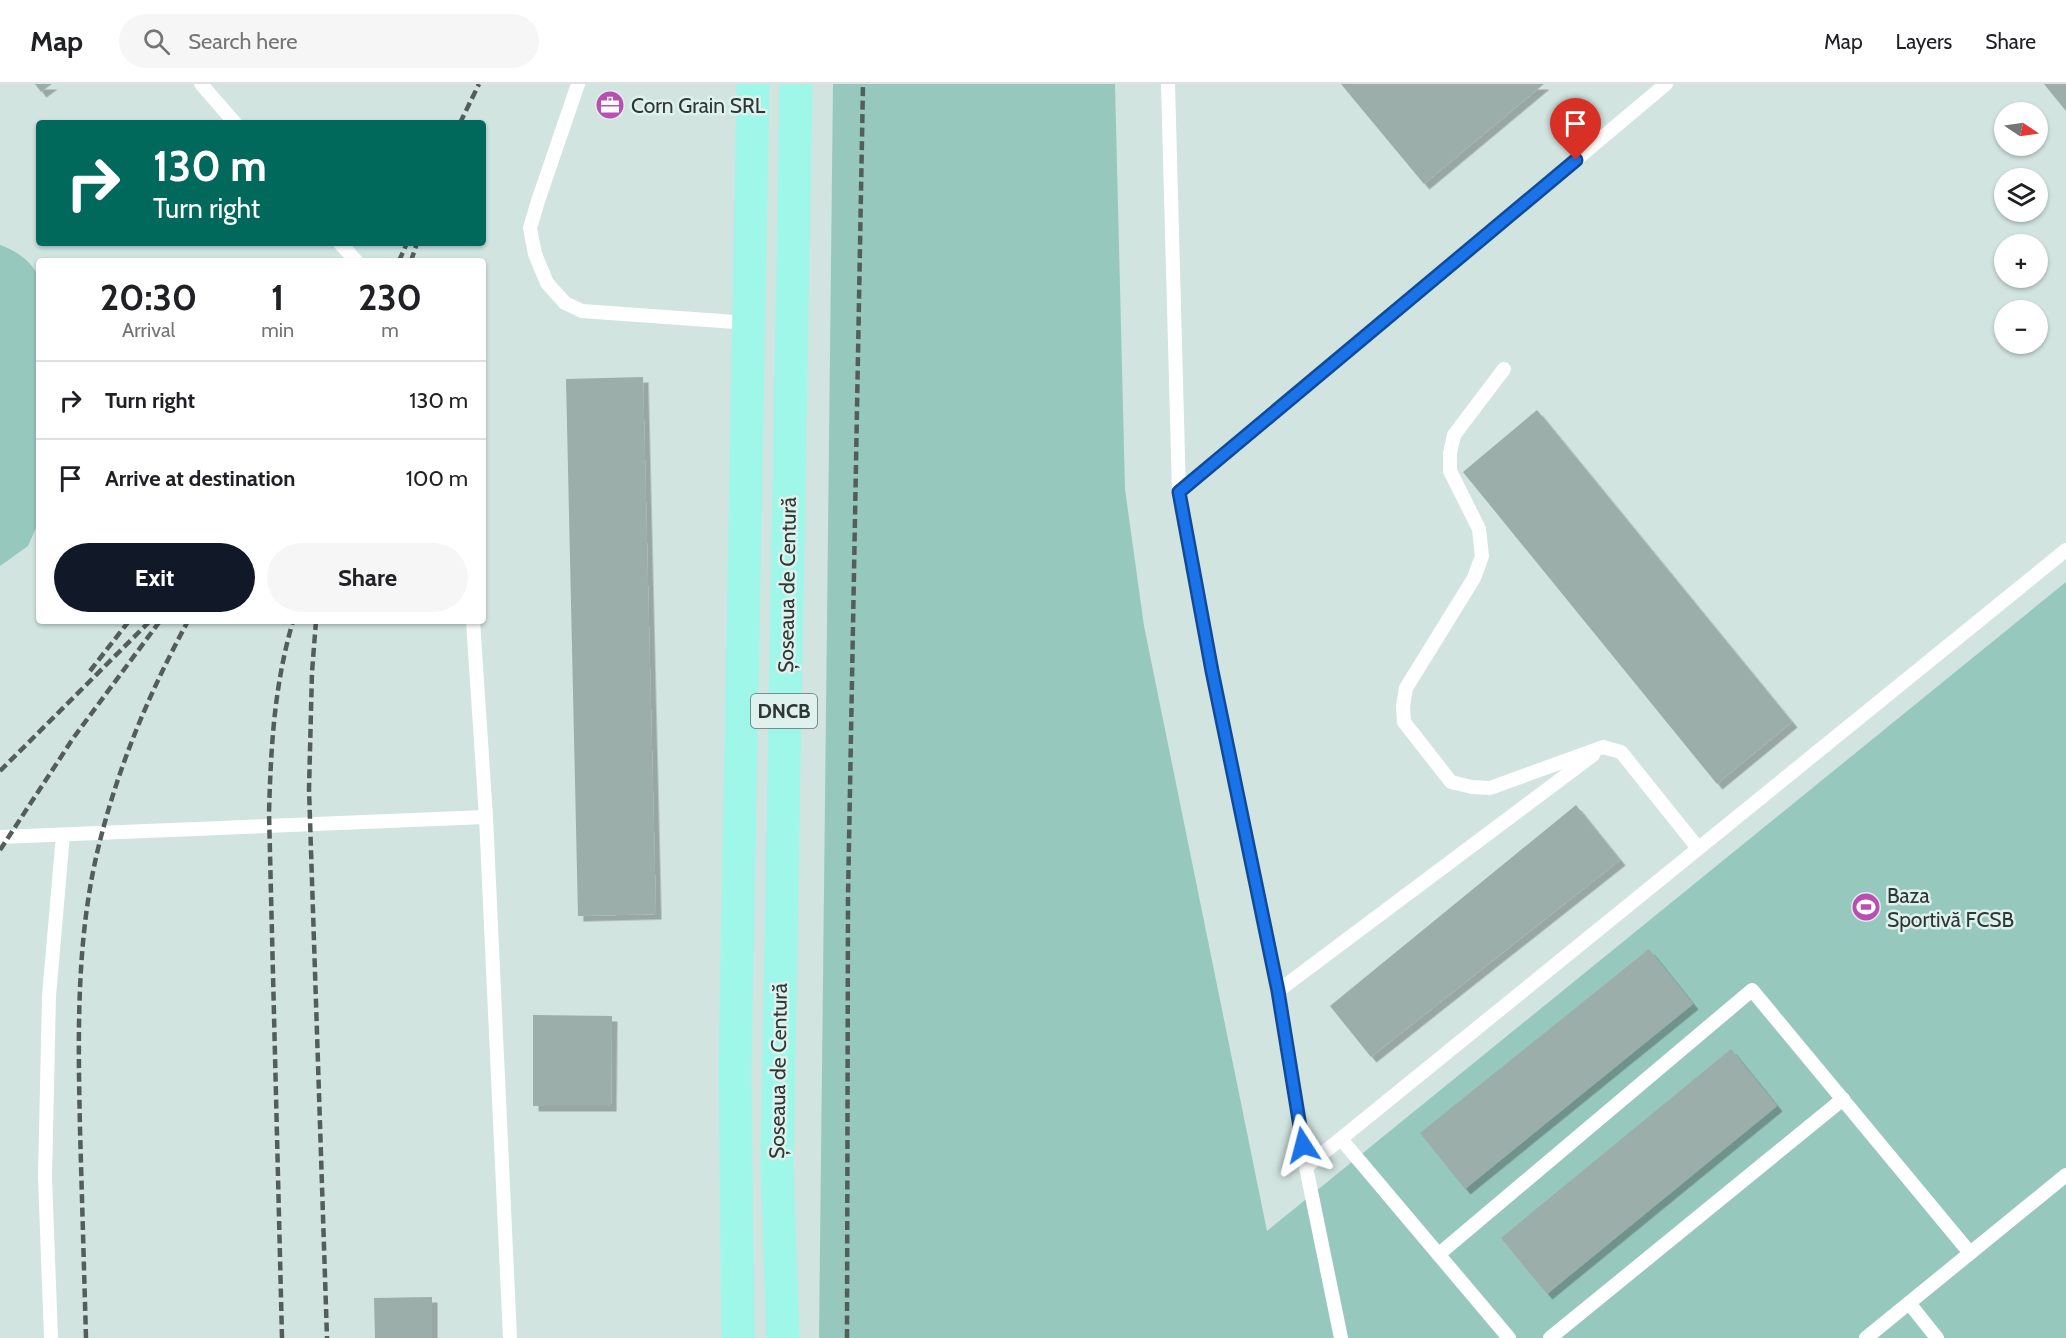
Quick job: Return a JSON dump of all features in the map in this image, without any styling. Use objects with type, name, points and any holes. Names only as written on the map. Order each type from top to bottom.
[{"type":"main road","name":"Șoseaua de Centură","points":[[738,1338],[735,1070],[753,84]]},
{"type":"main road","name":"Șoseaua de Centură","points":[[783,1338],[777,1167],[796,84]]},
{"type":"lane","points":[[201,84],[232,120]]},
{"type":"lane","points":[[578,84],[530,228],[535,254],[547,283],[565,303],[582,311],[749,322]]},
{"type":"lane","points":[[1168,84],[1179,492],[1212,671],[1278,991],[1306,1167],[1341,1338]]},
{"type":"lane","points":[[1179,492],[1666,84]]},
{"type":"lane","points":[[343,246],[353,258]]},
{"type":"lane","points":[[1504,369],[1454,435],[1450,453],[1450,471],[1479,529],[1482,556],[1474,578],[1406,688],[1403,706],[1404,722],[1451,783],[1472,787],[1490,788],[1603,747],[1621,752],[1698,848]]},
{"type":"lane","points":[[1306,1167],[2066,550]]},
{"type":"lane","points":[[473,624],[486,817],[510,1338]]},
{"type":"lane","points":[[1278,991],[1603,747]]},
{"type":"lane","points":[[0,837],[486,817]]},
{"type":"lane","points":[[51,1338],[45,1177],[48,1018],[63,835]]},
{"type":"lane","points":[[1438,1254],[1752,990],[1970,1253]]},
{"type":"lane","points":[[1550,1338],[1843,1100]]},
{"type":"lane","points":[[1341,1139],[1509,1338]]},
{"type":"lane","points":[[1866,1338],[2066,1175]]},
{"type":"lane","points":[[1909,1302],[1938,1338]]},
{"type":"green space","points":[[833,84],[1115,84],[1125,489],[1144,626],[1267,1231],[2066,582],[2066,1338],[819,1338]]},
{"type":"green space","points":[[0,245],[24,258],[36,273],[36,528],[28,546],[0,566]]},
{"type":"building","points":[[35,84],[52,84],[41,92]]},
{"type":"building","points":[[1341,84],[1544,84],[1424,184]]},
{"type":"building","points":[[2044,84],[2066,84],[2066,111]]},
{"type":"building","points":[[643,377],[656,914],[578,916],[566,379]]},
{"type":"building","points":[[1537,410],[1792,722],[1717,784],[1463,472]]},
{"type":"building","points":[[1576,805],[1620,860],[1371,1057],[1330,1006]]},
{"type":"building","points":[[1649,949],[1693,1004],[1465,1189],[1420,1133]]},
{"type":"building","points":[[533,1015],[612,1016],[611,1106],[533,1106]]},
{"type":"building","points":[[1731,1049],[1777,1106],[1547,1294],[1501,1238]]},
{"type":"building","points":[[432,1297],[432,1338],[375,1338],[374,1298]]},
{"type":"railway","points":[[461,120],[479,84]]},
{"type":"railway","points":[[847,1338],[848,897],[863,84]]},
{"type":"railway","points":[[400,258],[406,246]]},
{"type":"railway","points":[[412,258],[416,246]]},
{"type":"railway","points":[[90,671],[127,624]]},
{"type":"railway","points":[[0,771],[147,624]]},
{"type":"railway","points":[[0,850],[74,737],[158,624]]},
{"type":"railway","points":[[86,1338],[79,1059],[80,988],[86,918],[98,849],[115,790],[147,704],[186,624]]},
{"type":"railway","points":[[282,1338],[269,813],[275,716],[292,624]]},
{"type":"railway","points":[[316,624],[309,789],[327,1338]]},
{"type":"place","name":"Corn Grain SRL","points":[[610,105]]},
{"type":"place","name":"Baza Sportivă FCSB","points":[[1866,907]]},
{"type":"route","points":[[1303,1145],[1278,991],[1212,671],[1179,492],[1576,160]]}]
